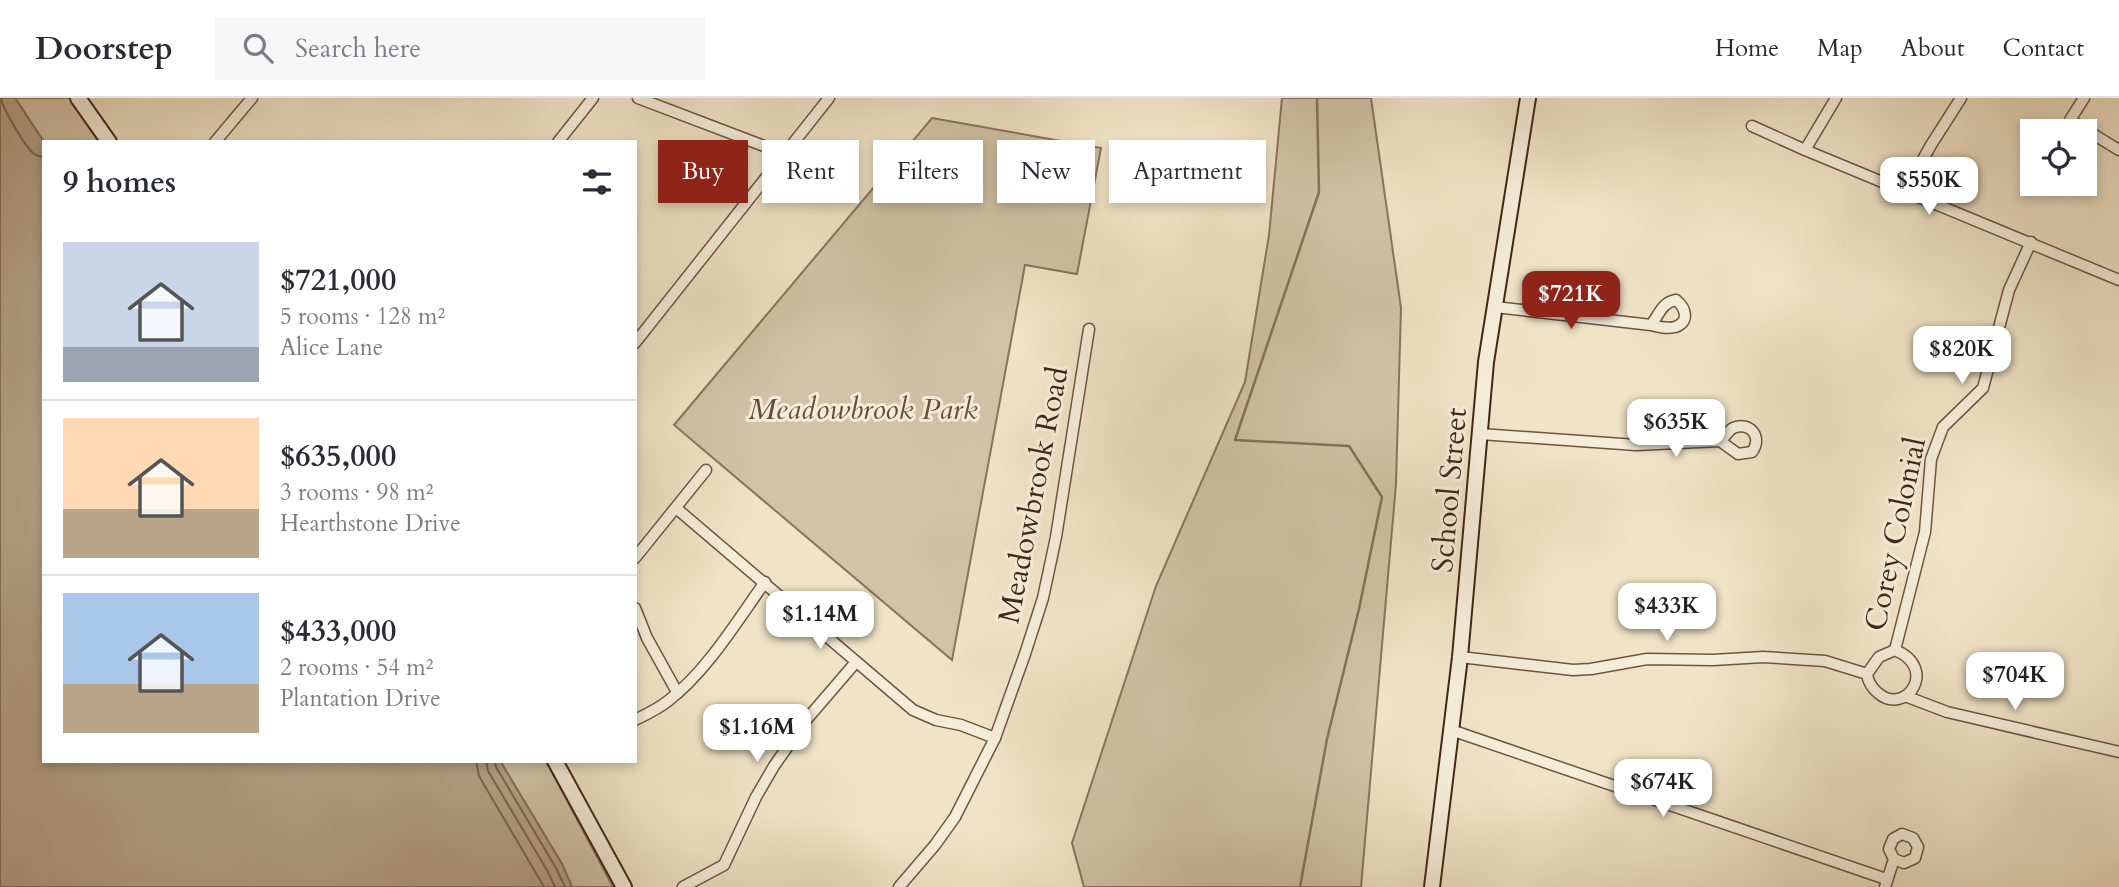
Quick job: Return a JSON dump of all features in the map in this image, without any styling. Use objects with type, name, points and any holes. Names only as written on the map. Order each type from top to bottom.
[{"type":"street","points":[[78,98],[108,140]]},
{"type":"street","points":[[217,140],[252,98]]},
{"type":"street","points":[[560,140],[593,98]]},
{"type":"street","points":[[638,98],[762,145]]},
{"type":"street","points":[[796,140],[829,98]]},
{"type":"street","name":"School Street","points":[[1432,887],[1460,657],[1486,362],[1528,98]]},
{"type":"street","points":[[1805,150],[1836,98]]},
{"type":"street","points":[[1906,190],[1961,98]]},
{"type":"street","points":[[2084,98],[2070,120],[2119,150]]},
{"type":"street","points":[[1752,126],[2119,280]]},
{"type":"street","points":[[637,340],[762,183]]},
{"type":"street","name":"Corey Colonial","points":[[1895,650],[1925,533],[1931,459],[1942,427],[1983,388],[2009,290],[2031,242]]},
{"type":"street","points":[[1495,307],[1651,325]]},
{"type":"street","name":"Meadowbrook Road","points":[[899,887],[947,830],[995,738],[1031,636],[1052,561],[1089,329]]},
{"type":"street","points":[[1480,434],[1636,445],[1720,441]]},
{"type":"street","points":[[637,556],[706,470]]},
{"type":"street","points":[[677,508],[913,710],[995,738]]},
{"type":"street","points":[[637,719],[677,692],[721,643],[765,582]]},
{"type":"street","points":[[637,613],[647,638],[677,692]]},
{"type":"street","points":[[1895,650],[1903,653],[1916,668],[1915,686],[1905,696],[1894,699],[1881,696],[1872,687],[1867,674],[1879,657],[1895,650]]},
{"type":"street","points":[[1460,657],[1573,670],[1647,659],[1776,658],[1825,662],[1867,674]]},
{"type":"street","points":[[683,887],[724,865],[771,771],[807,719],[856,662]]},
{"type":"street","points":[[1905,696],[1947,712],[2119,752]]},
{"type":"street","points":[[1451,730],[1885,883],[1894,859]]},
{"type":"street","points":[[560,763],[624,887]]},
{"type":"green space","points":[[15,98],[70,98],[98,140],[43,140]]},
{"type":"green space","points":[[1282,98],[1371,98],[1401,308],[1396,484],[1361,887],[1084,887],[1072,843],[1156,586],[1245,382],[1269,235]]},
{"type":"green space","name":"Meadowbrook Park","points":[[932,118],[1056,140],[997,140],[997,203],[1091,203],[1077,274],[1025,265],[952,660],[674,425],[873,188],[873,203],[983,203],[983,140],[914,140]]},
{"type":"green space","name":"Meadowbrook Park","points":[[1095,147],[1101,148],[1095,180]]},
{"type":"green space","points":[[501,763],[547,763],[613,887],[572,887],[562,864]]},
{"type":"water","points":[[0,98],[15,98],[43,140],[42,763],[501,763],[562,864],[572,887],[0,887]]},
{"type":"waterway","points":[[1300,887],[1327,739],[1359,609],[1382,497],[1349,446],[1235,440],[1319,192],[1317,98]]}]
